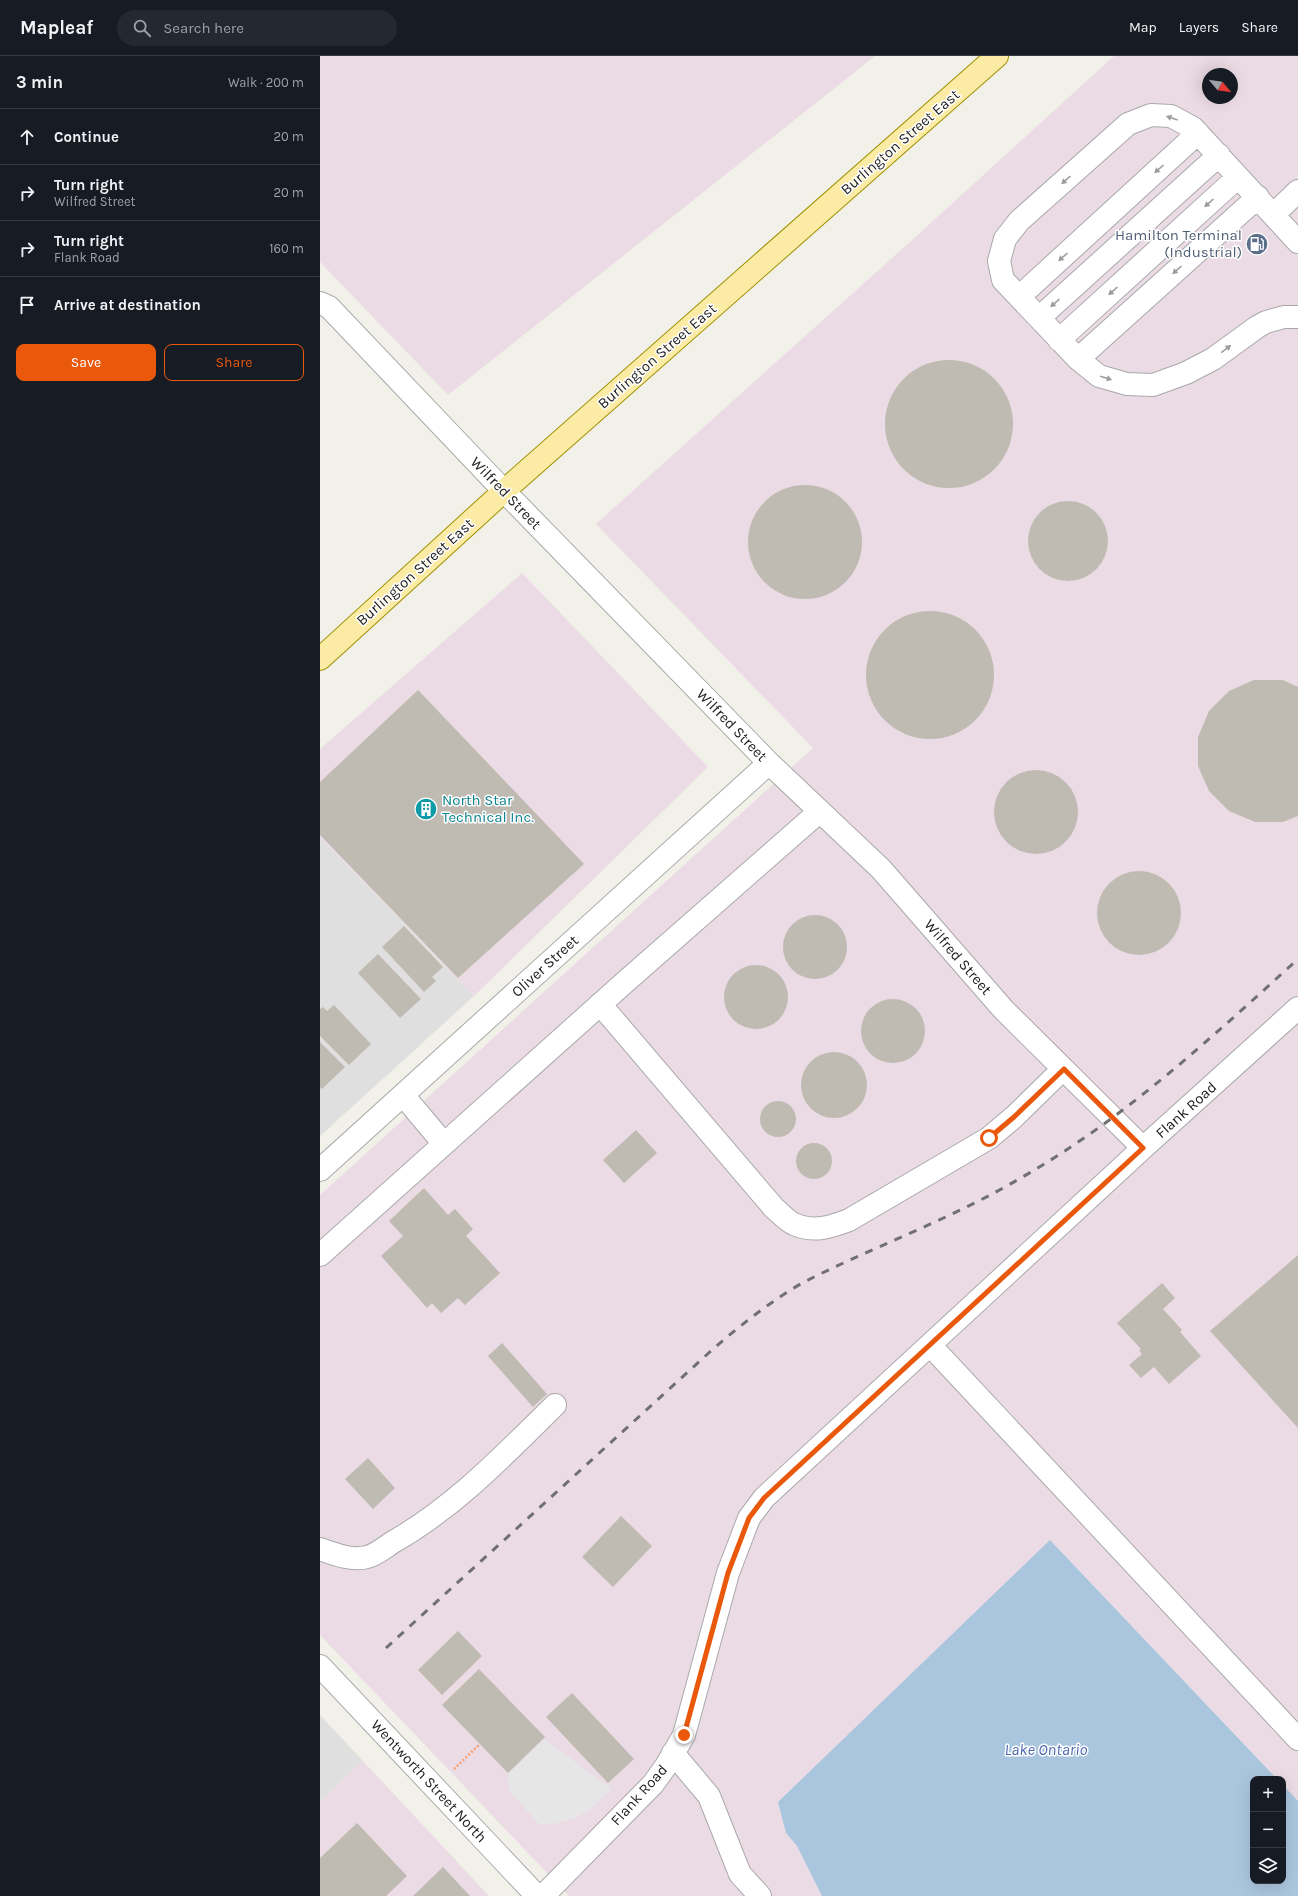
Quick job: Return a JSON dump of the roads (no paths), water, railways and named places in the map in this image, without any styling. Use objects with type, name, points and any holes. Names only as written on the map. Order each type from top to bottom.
[{"type":"main road","name":"Burlington Street East","points":[[320,659],[504,491],[997,56]]},
{"type":"street","points":[[1298,242],[1193,128],[1171,116],[1151,115],[1128,124],[1019,221],[1005,239],[999,261],[1003,280],[1078,359],[1099,376],[1126,384],[1153,385],[1186,373],[1213,360],[1266,322],[1284,317],[1298,317]]},
{"type":"street","points":[[1019,297],[1198,133]]},
{"type":"street","points":[[1039,318],[1219,155]]},
{"type":"street","points":[[1059,340],[1238,177]]},
{"type":"street","points":[[1273,215],[1298,190]]},
{"type":"street","points":[[1078,359],[1258,197]]},
{"type":"street","name":"Wilfred Street","points":[[320,303],[328,307],[504,491],[769,763],[881,869],[1003,1008],[1143,1148]]},
{"type":"street","name":"Oliver Street","points":[[320,1170],[769,763]]},
{"type":"street","points":[[320,1255],[600,1004],[820,811]]},
{"type":"street","points":[[600,1004],[774,1208],[793,1224],[813,1230],[831,1227],[849,1220],[989,1138],[1014,1117],[1064,1069]]},
{"type":"street","name":"Flank Road","points":[[544,1896],[653,1784],[684,1735],[728,1573],[749,1518],[769,1493],[1143,1148],[1298,1008]]},
{"type":"street","points":[[403,1095],[444,1144]]},
{"type":"street","points":[[930,1345],[1298,1739]]},
{"type":"street","points":[[320,1549],[341,1557],[367,1557],[407,1534],[444,1507],[485,1472],[555,1405]]},
{"type":"street","name":"Wentworth Street North","points":[[320,1666],[537,1896]]},
{"type":"street","points":[[673,1754],[709,1796],[740,1874],[760,1896]]},
{"type":"water","name":"Lake Ontario","points":[[1050,1540],[1274,1776],[1250,1776],[1250,1884],[1286,1884],[1286,1788],[1298,1801],[1298,1896],[822,1896],[797,1846],[786,1833],[778,1802]]},
{"type":"railway","points":[[386,1648],[713,1349],[757,1313],[804,1282],[967,1207],[1019,1179],[1057,1156],[1130,1105],[1232,1019],[1298,959]]},
{"type":"place","name":"Hamilton Terminal (Industrial)","points":[[1257,244]]},
{"type":"place","name":"North Star Technical Inc.","points":[[426,809]]}]
